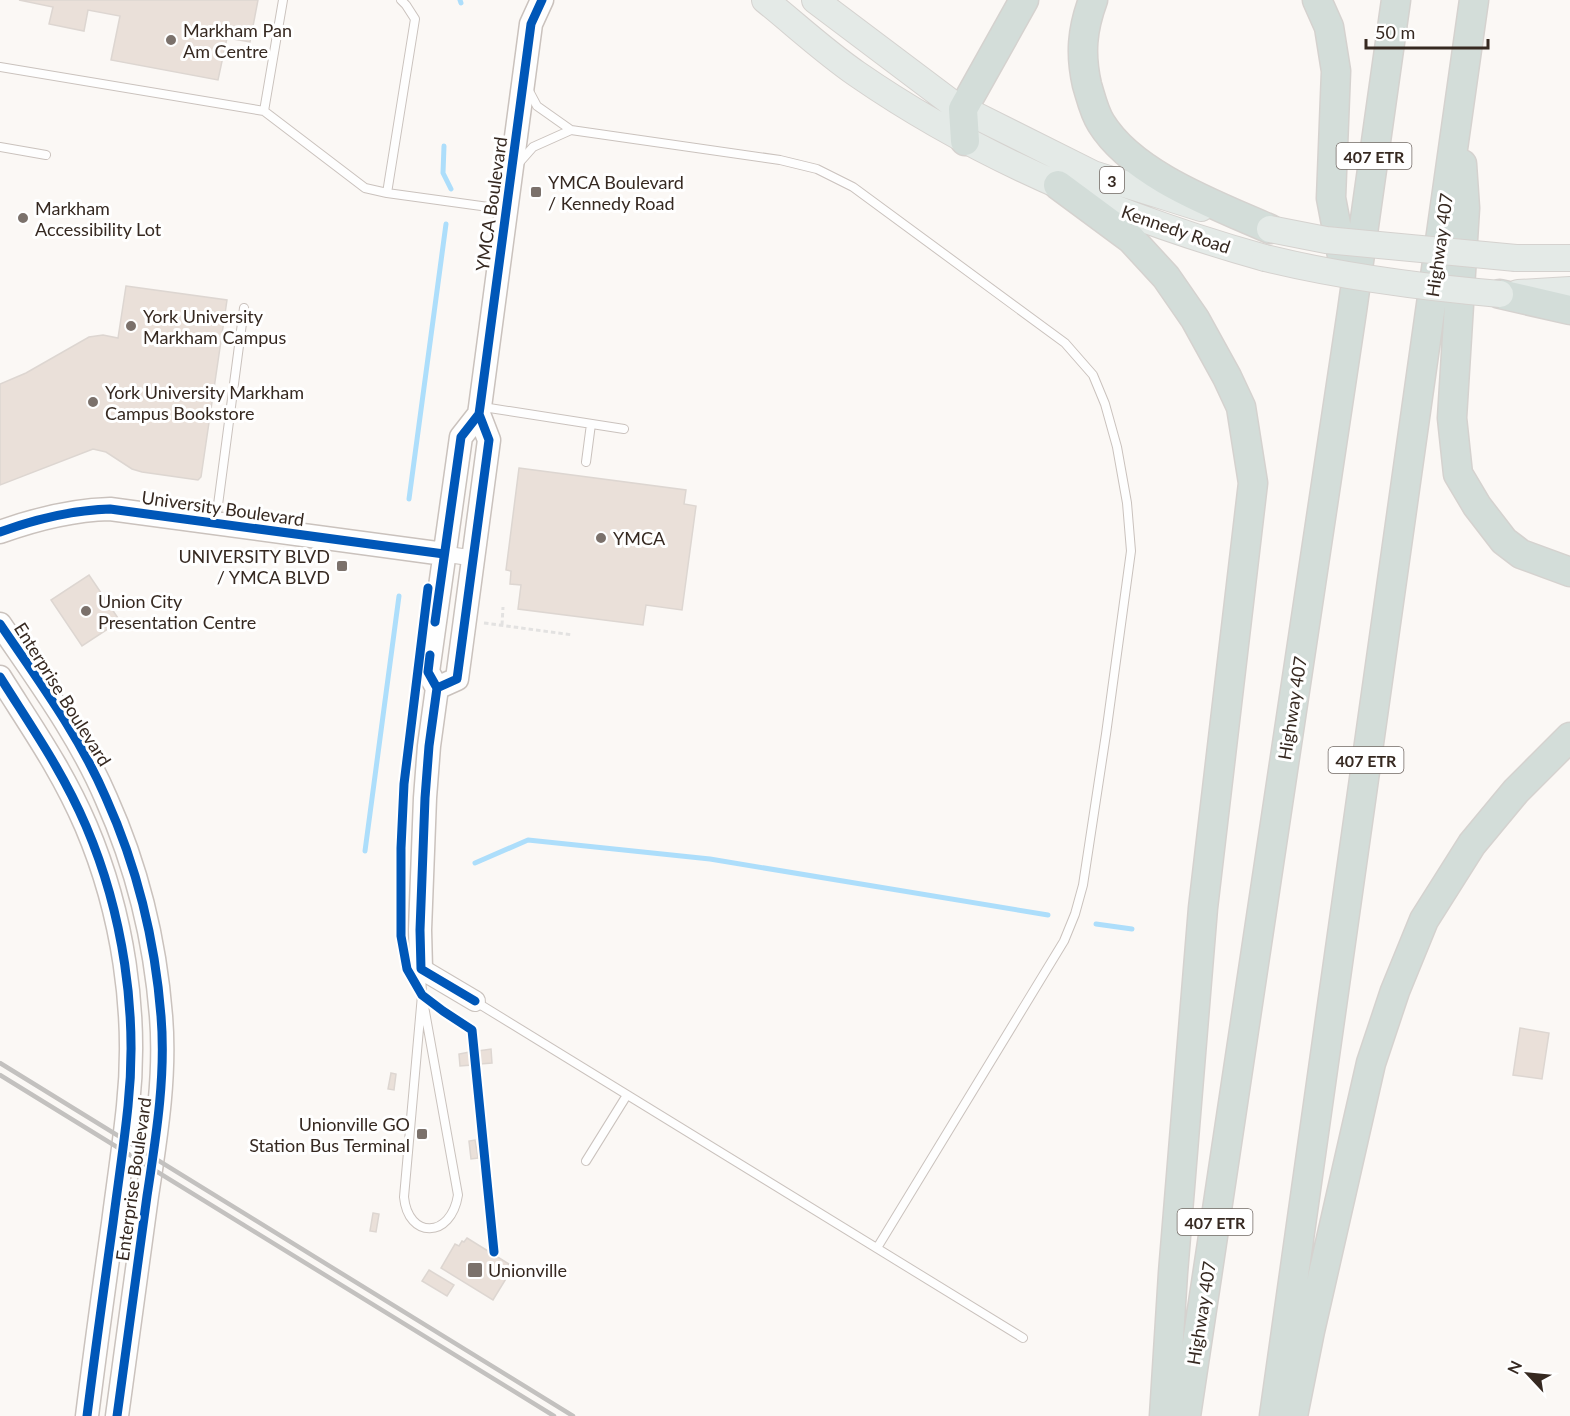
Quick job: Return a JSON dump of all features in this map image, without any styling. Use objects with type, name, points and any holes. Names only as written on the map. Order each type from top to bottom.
[{"type":"highway","points":[[965,141],[963,110],[1024,0]]},
{"type":"highway","points":[[1093,0],[1084,24],[1082,63],[1092,102],[1101,123],[1136,160],[1181,189],[1270,229]]},
{"type":"highway","points":[[1317,0],[1329,27],[1335,71],[1331,198],[1352,311]]},
{"type":"highway","name":"Highway 407","points":[[1186,1416],[1352,311],[1396,0]]},
{"type":"highway","name":"Highway 407","points":[[1274,1416],[1474,0]]},
{"type":"highway","points":[[1458,104],[1465,208],[1452,418],[1458,474],[1477,506],[1504,542],[1521,554],[1570,572]]},
{"type":"highway","points":[[1059,185],[1131,239],[1166,277],[1195,319],[1241,407],[1252,483],[1203,908],[1173,1273],[1164,1416]]},
{"type":"highway","points":[[1500,294],[1570,309]]},
{"type":"highway","points":[[1293,1416],[1371,1063],[1399,981],[1424,920],[1472,844],[1516,791],[1570,737]]},
{"type":"main road","name":"YMCA Boulevard","points":[[437,688],[456,679],[489,440],[480,410],[531,24],[542,0]]},
{"type":"main road","name":"Kennedy Road","points":[[765,0],[856,73],[965,141],[1059,185],[1193,238],[1322,272],[1436,289],[1500,294],[1570,290]]},
{"type":"main road","name":"Kennedy Road","points":[[815,0],[923,83],[963,110],[1093,174],[1270,229],[1326,240],[1516,258],[1570,258]]},
{"type":"main road","name":"YMCA Boulevard","points":[[421,969],[420,930],[425,798],[437,688],[428,672],[461,437],[480,410]]},
{"type":"main road","name":"University Boulevard","points":[[0,532],[55,514],[110,509],[444,554]]},
{"type":"main road","name":"Enterprise Boulevard","points":[[0,624],[69,728],[106,797],[136,877],[148,922],[156,968],[161,1018],[161,1094],[117,1416]]},
{"type":"main road","name":"Enterprise Boulevard","points":[[0,677],[47,748],[87,828],[115,914],[124,962],[130,1029],[128,1105],[87,1416]]},
{"type":"street","name":"University Boulevard","points":[[444,554],[473,558]]},
{"type":"street","points":[[421,969],[475,1001]]},
{"type":"lane","points":[[264,111],[283,0]]},
{"type":"lane","points":[[387,193],[415,19],[401,0]]},
{"type":"lane","points":[[0,67],[264,111],[365,189],[476,207],[507,209]]},
{"type":"lane","points":[[524,80],[537,106],[571,130],[780,160],[817,169],[853,187],[1065,343],[1093,375],[1105,404],[1117,447],[1127,503],[1131,551],[1088,856],[1076,914],[1064,941],[877,1248]]},
{"type":"lane","points":[[512,170],[533,147],[571,130]]},
{"type":"lane","points":[[0,147],[45,155]]},
{"type":"lane","points":[[215,523],[244,308]]},
{"type":"lane","points":[[480,410],[624,429]]},
{"type":"lane","points":[[586,462],[591,424]]},
{"type":"lane","points":[[421,969],[423,995],[458,1195],[456,1208],[450,1219],[441,1226],[429,1228],[419,1225],[410,1218],[405,1209],[404,1197],[423,995]]},
{"type":"lane","points":[[475,1001],[1023,1338]]},
{"type":"lane","points":[[586,1161],[627,1095]]},
{"type":"path","points":[[502,626],[503,607]]},
{"type":"path","points":[[484,623],[573,635]]},
{"type":"building","name":"Markham Pan Am Centre","points":[[19,0],[258,0],[250,42],[227,38],[218,80],[111,60],[120,16],[88,10],[84,31],[49,24],[53,7]]},
{"type":"building","points":[[126,286],[227,300],[201,477],[198,480],[142,472],[132,469],[106,452],[93,449],[0,485],[0,384],[26,373],[89,337],[103,335],[118,338]]},
{"type":"building","name":"YMCA","points":[[519,468],[686,490],[684,504],[696,506],[682,610],[646,605],[643,625],[518,609],[521,585],[510,584],[511,571],[506,570]]},
{"type":"building","name":"Union City Presentation Centre","points":[[89,575],[120,621],[82,646],[51,600]]},
{"type":"building","points":[[1520,1028],[1549,1033],[1542,1079],[1513,1075]]},
{"type":"building","points":[[491,1049],[492,1063],[480,1064],[478,1051]]},
{"type":"building","points":[[470,1052],[472,1065],[460,1066],[459,1054]]},
{"type":"building","points":[[391,1073],[396,1074],[394,1090],[388,1089]]},
{"type":"building","points":[[475,1140],[478,1158],[471,1159],[469,1141]]},
{"type":"building","points":[[373,1213],[379,1214],[376,1232],[370,1231]]},
{"type":"building","name":"Unionville","points":[[467,1238],[509,1264],[505,1269],[508,1271],[505,1275],[507,1277],[493,1300],[441,1268],[455,1244],[459,1246]]},
{"type":"building","points":[[429,1270],[454,1285],[447,1296],[422,1281]]},
{"type":"waterway","points":[[444,146],[443,173],[451,189]]},
{"type":"waterway","points":[[409,499],[446,224]]},
{"type":"waterway","points":[[365,851],[399,596]]},
{"type":"waterway","points":[[475,863],[528,840],[710,859],[1048,915]]},
{"type":"waterway","points":[[1096,924],[1132,929]]},
{"type":"railway","points":[[0,1063],[573,1416]]},
{"type":"railway","points":[[0,1075],[554,1416]]},
{"type":"cycle path","points":[[437,688],[457,679],[489,440],[479,414],[531,24],[542,0]]},
{"type":"cycle path","points":[[435,622],[461,437],[479,414]]},
{"type":"cycle path","points":[[0,532],[54,516],[110,509],[444,554]]},
{"type":"cycle path","points":[[428,588],[404,784],[401,936],[407,969],[422,995],[472,1030],[494,1252]]},
{"type":"cycle path","points":[[0,624],[71,730],[106,798],[127,850],[143,904],[154,960],[161,1016],[161,1084],[157,1129],[117,1416]]},
{"type":"cycle path","points":[[430,655],[428,672],[437,688],[425,798],[420,930],[421,969],[475,1001]]},
{"type":"cycle path","points":[[0,677],[57,768],[86,826],[110,893],[125,964],[129,999],[131,1071],[123,1150],[87,1416]]},
{"type":"place","name":"Markham Pan Am Centre","points":[[171,40]]},
{"type":"place","name":"YMCA Boulevard / Kennedy Road","points":[[536,192]]},
{"type":"place","name":"Markham Accessibility Lot","points":[[23,218]]},
{"type":"place","name":"York University Markham Campus","points":[[131,326]]},
{"type":"place","name":"York University Markham Campus Bookstore","points":[[93,402]]},
{"type":"place","name":"YMCA","points":[[601,538]]},
{"type":"place","name":"UNIVERSITY BLVD / YMCA BLVD","points":[[342,566]]},
{"type":"place","name":"Union City Presentation Centre","points":[[86,611]]},
{"type":"place","name":"Unionville GO Station Bus Terminal","points":[[422,1134]]},
{"type":"place","name":"Unionville","points":[[475,1270]]}]
